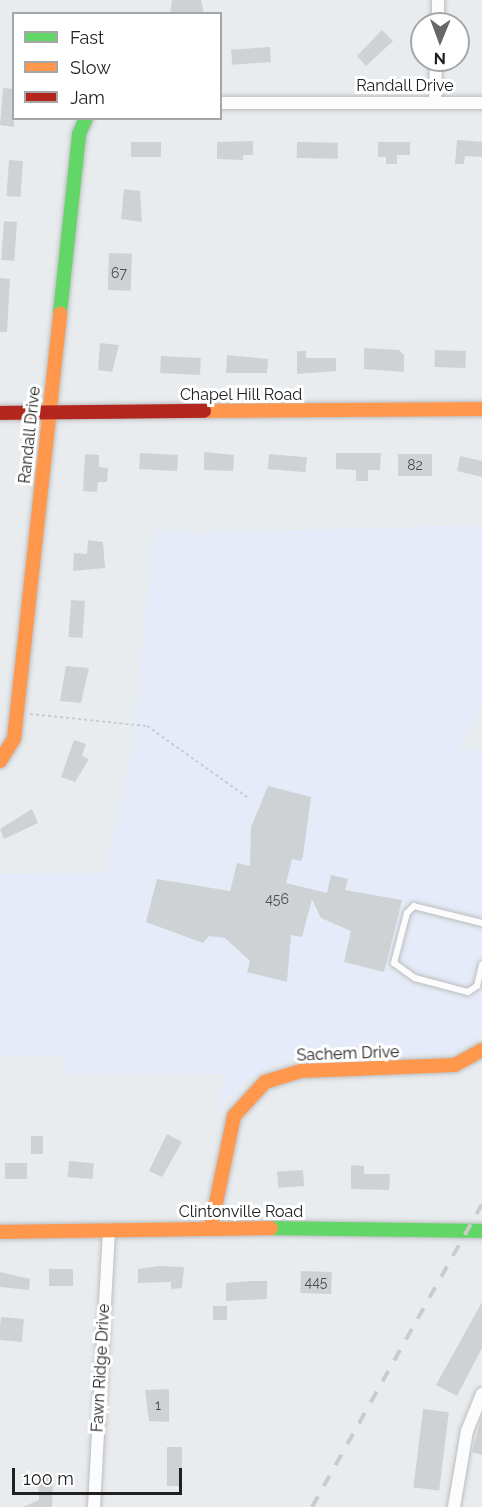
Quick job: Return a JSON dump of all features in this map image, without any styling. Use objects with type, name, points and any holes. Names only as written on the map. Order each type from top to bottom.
[{"type":"street","points":[[435,103],[436,72]]},
{"type":"street","name":"Randall Drive","points":[[222,103],[482,103]]},
{"type":"street","name":"Randall Drive","points":[[4,758],[49,413],[79,134],[85,120]]},
{"type":"street","name":"Chapel Hill Road","points":[[0,413],[482,409]]},
{"type":"street","name":"Sachem Drive","points":[[212,1227],[234,1116],[266,1082],[301,1071],[454,1065],[482,1050]]},
{"type":"street","name":"Clintonville Road","points":[[0,1232],[212,1227],[482,1231]]},
{"type":"street","name":"Fawn Ridge Drive","points":[[93,1507],[109,1229]]},
{"type":"street","points":[[454,1507],[470,1419],[482,1394]]},
{"type":"lane","points":[[482,923],[414,906],[407,913],[394,963],[415,978],[444,986],[473,990],[482,964]]},
{"type":"path","points":[[30,714],[147,726],[247,797]]},
{"type":"shaded area","points":[[482,525],[482,707],[458,748],[482,749],[482,1031],[474,1043],[452,1054],[288,1060],[250,1078],[218,1112],[225,1074],[64,1075],[64,1055],[0,1056],[0,874],[105,873],[132,750],[154,529],[191,533]]},
{"type":"building","points":[[172,0],[201,0],[204,12],[170,12]]},
{"type":"building","points":[[382,30],[393,41],[366,66],[357,56]]},
{"type":"building","points":[[270,47],[271,62],[232,65],[231,50]]},
{"type":"building","points":[[3,88],[12,89],[14,127],[0,125]]},
{"type":"building","points":[[457,140],[482,142],[482,157],[465,156],[464,164],[455,164]]},
{"type":"building","points":[[253,141],[253,155],[243,155],[243,160],[217,159],[217,142]]},
{"type":"building","points":[[131,142],[161,142],[161,157],[131,157]]},
{"type":"building","points":[[297,142],[338,143],[338,159],[297,158]]},
{"type":"building","points":[[378,142],[410,142],[410,155],[397,155],[397,164],[386,164],[386,157],[378,157]]},
{"type":"building","points":[[9,160],[23,161],[20,197],[6,196]]},
{"type":"building","points":[[124,189],[140,191],[142,222],[121,219]]},
{"type":"building","points":[[4,221],[17,222],[14,261],[1,260]]},
{"type":"building","points":[[109,253],[132,254],[131,291],[108,290]]},
{"type":"building","points":[[0,278],[10,279],[7,332],[0,332]]},
{"type":"building","points":[[100,343],[119,345],[112,372],[98,370]]},
{"type":"building","points":[[364,348],[399,350],[404,355],[404,372],[364,369]]},
{"type":"building","points":[[435,350],[466,351],[465,368],[434,367]]},
{"type":"building","points":[[297,351],[306,351],[306,358],[336,358],[336,371],[297,374]]},
{"type":"building","points":[[227,355],[268,359],[267,373],[226,373]]},
{"type":"building","points":[[161,356],[201,358],[200,375],[160,373]]},
{"type":"building","points":[[204,452],[234,455],[233,471],[204,470]]},
{"type":"building","points":[[140,453],[178,455],[177,471],[139,469]]},
{"type":"building","points":[[336,453],[381,453],[380,470],[368,470],[368,481],[356,481],[356,470],[336,469]]},
{"type":"building","points":[[85,454],[99,455],[99,467],[108,468],[107,482],[98,482],[97,492],[83,491]]},
{"type":"building","points":[[269,454],[307,457],[306,472],[268,469]]},
{"type":"building","points":[[398,454],[432,454],[432,476],[398,476]]},
{"type":"building","points":[[460,456],[482,461],[482,477],[457,471]]},
{"type":"building","points":[[88,540],[103,542],[105,568],[73,571],[74,553],[87,554]]},
{"type":"building","points":[[71,600],[85,601],[82,638],[68,637]]},
{"type":"building","points":[[66,666],[89,668],[81,703],[60,701]]},
{"type":"building","points":[[74,740],[86,744],[82,756],[89,759],[75,782],[61,777]]},
{"type":"building","points":[[268,786],[311,797],[303,856],[301,861],[292,859],[286,883],[327,893],[331,875],[348,879],[345,890],[402,900],[384,972],[344,962],[351,931],[321,918],[312,899],[302,937],[291,935],[287,982],[247,972],[250,961],[225,938],[209,936],[203,943],[146,922],[157,879],[230,891],[237,863],[250,866],[251,827]]},
{"type":"building","points":[[32,809],[38,823],[4,839],[0,829]]},
{"type":"building","points":[[167,1134],[182,1142],[162,1177],[149,1171]]},
{"type":"building","points":[[31,1136],[43,1136],[43,1154],[31,1154]]},
{"type":"building","points":[[69,1161],[94,1163],[93,1179],[68,1177]]},
{"type":"building","points":[[5,1163],[27,1163],[27,1179],[5,1179]]},
{"type":"building","points":[[351,1165],[364,1166],[364,1174],[390,1174],[389,1190],[351,1189]]},
{"type":"building","points":[[303,1170],[304,1186],[278,1188],[277,1172]]},
{"type":"building","points":[[159,1266],[184,1267],[182,1288],[171,1289],[171,1282],[138,1283],[138,1269]]},
{"type":"building","points":[[49,1269],[73,1269],[73,1286],[49,1286]]},
{"type":"building","points":[[301,1271],[332,1272],[331,1294],[300,1293]]},
{"type":"building","points":[[0,1272],[30,1279],[29,1290],[0,1287]]},
{"type":"building","points":[[267,1281],[267,1299],[226,1301],[226,1283]]},
{"type":"building","points":[[482,1302],[482,1348],[457,1396],[436,1385]]},
{"type":"building","points":[[213,1306],[227,1306],[227,1320],[213,1320]]},
{"type":"building","points":[[1,1317],[24,1319],[22,1342],[0,1340]]},
{"type":"building","points":[[169,1389],[169,1422],[149,1421],[145,1390]]},
{"type":"building","points":[[423,1409],[449,1412],[439,1491],[413,1487]]},
{"type":"building","points":[[482,1416],[482,1455],[472,1452]]},
{"type":"building","points":[[167,1447],[182,1447],[182,1486],[167,1486]]},
{"type":"building","points":[[38,1476],[53,1476],[52,1507],[23,1507],[39,1500]]},
{"type":"railway","points":[[312,1507],[482,1204]]},
{"type":"traffic: fast","points":[[60,313],[79,134],[85,120]]},
{"type":"traffic: fast","points":[[271,1228],[482,1231]]},
{"type":"traffic: slow","points":[[0,761],[14,739],[60,313]]},
{"type":"traffic: slow","points":[[204,411],[482,409]]},
{"type":"traffic: slow","points":[[211,1227],[234,1116],[265,1082],[301,1071],[455,1065],[482,1050]]},
{"type":"traffic: slow","points":[[0,1232],[271,1228]]},
{"type":"traffic: jam","points":[[0,413],[204,411]]}]
